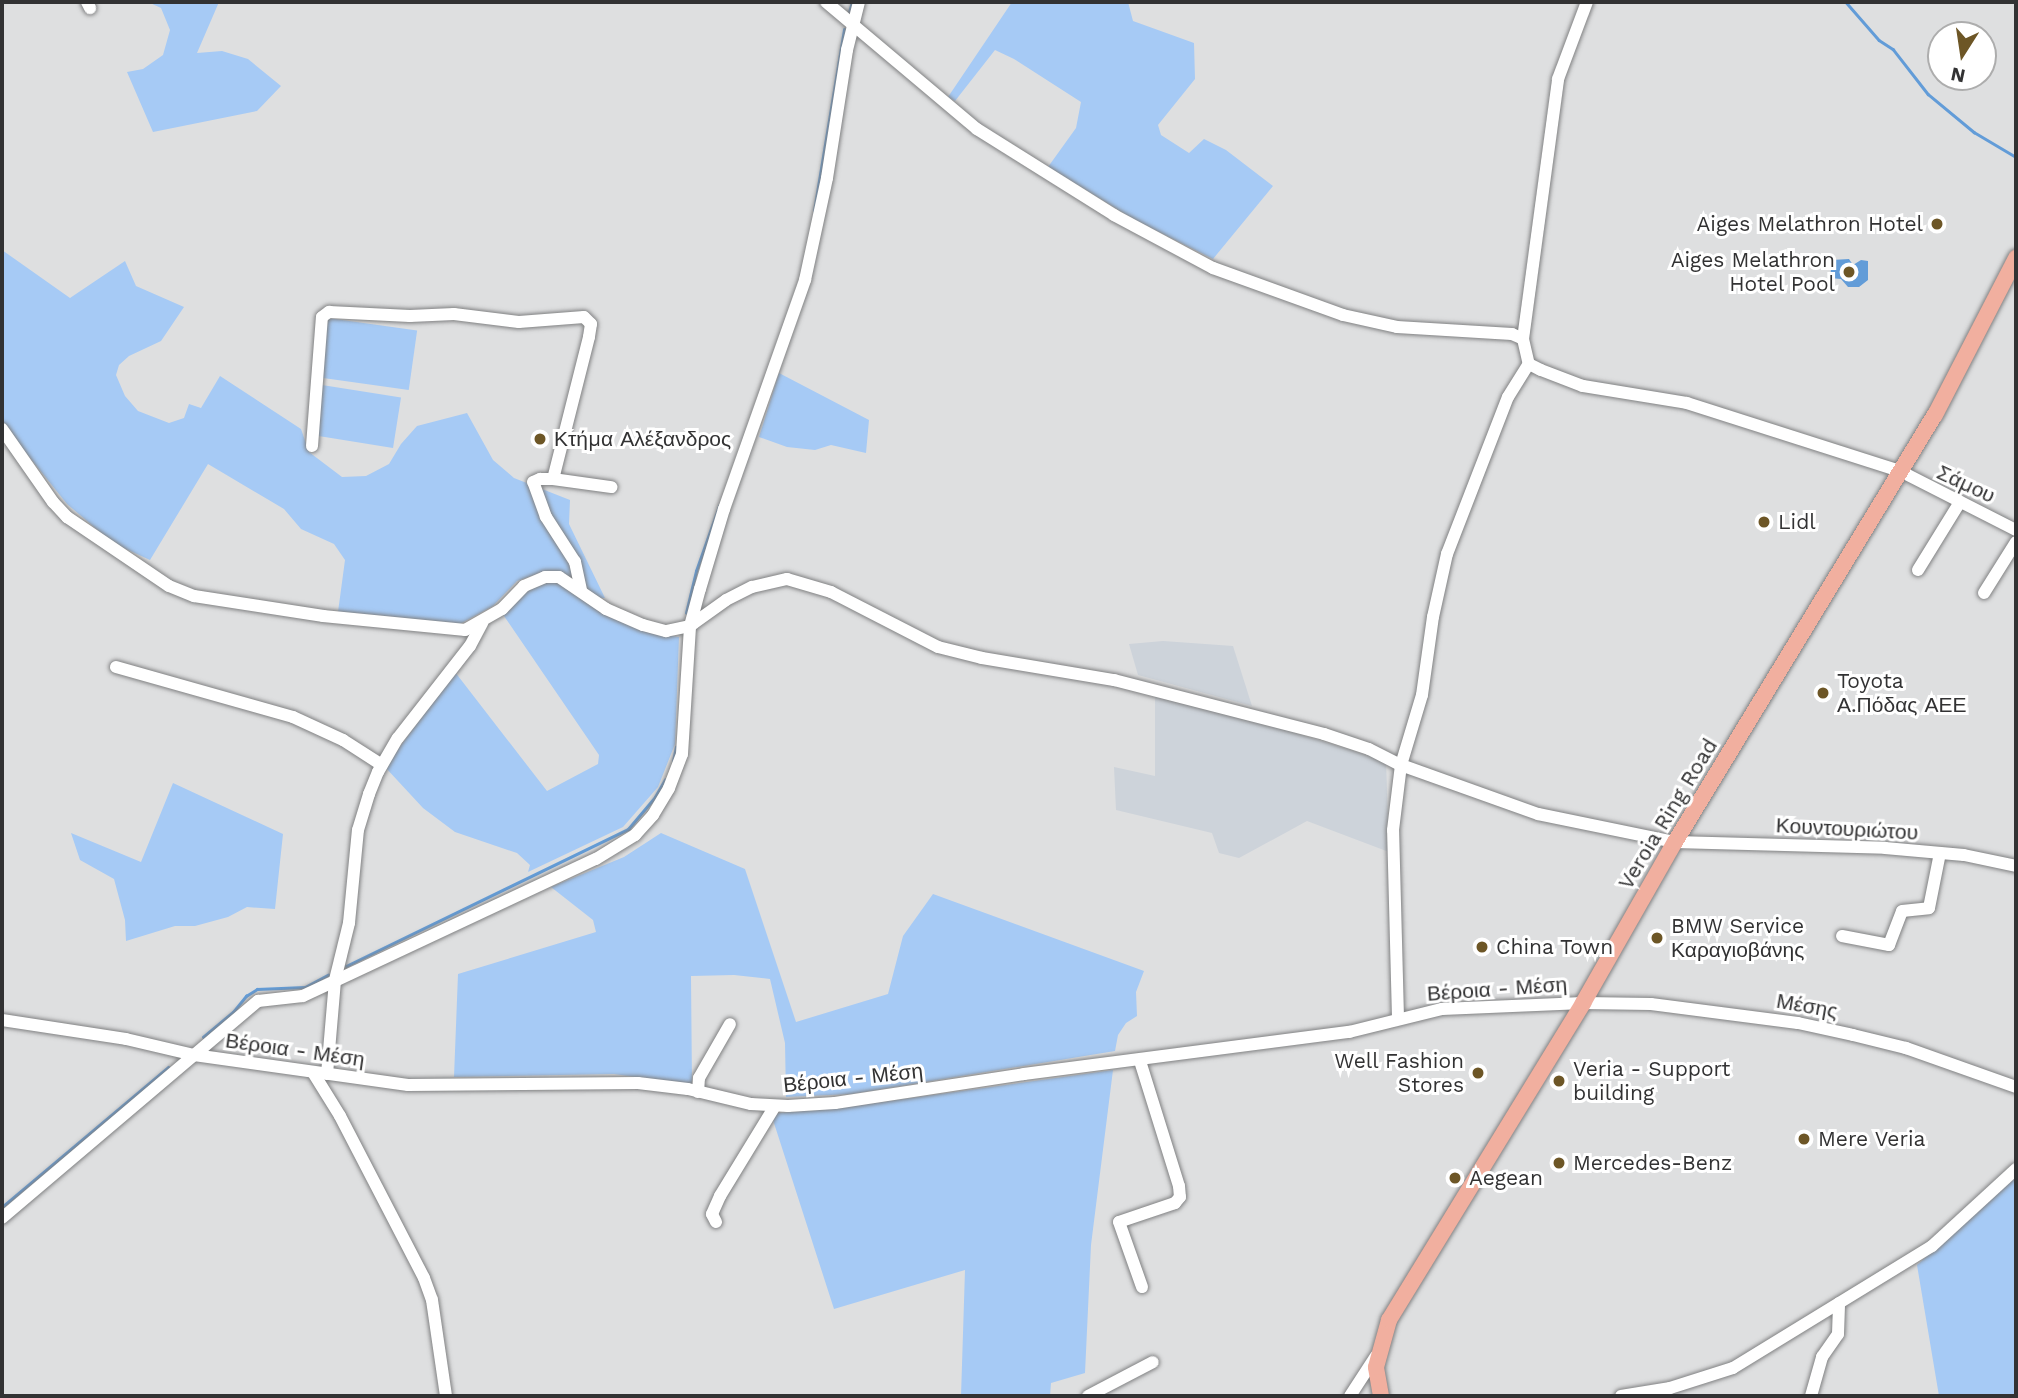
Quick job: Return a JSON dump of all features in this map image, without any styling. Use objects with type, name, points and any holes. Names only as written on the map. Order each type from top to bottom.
[{"type":"main road","name":"Verοia Ring Road","points":[[1381,1396],[1376,1367],[1389,1320],[1583,1003],[1675,842],[1900,471],[1963,363],[2016,257]]},
{"type":"street","points":[[825,2],[977,128],[1143,232],[1213,268],[1343,315],[1397,327],[1512,334],[1523,340]]},
{"type":"street","points":[[2,1219],[258,1001],[303,996],[596,859],[635,835],[653,815],[669,788],[682,754],[690,626],[724,509],[805,279],[827,178],[852,25],[859,2]]},
{"type":"street","points":[[1398,1018],[1393,830],[1401,765],[1422,695],[1433,617],[1447,554],[1508,397],[1529,364],[1523,340],[1558,79],[1587,2]]},
{"type":"street","points":[[312,446],[322,317],[329,312],[410,316],[454,314],[519,322],[584,317],[591,324],[589,337],[553,479]]},
{"type":"street","name":"Σάμου","points":[[1529,364],[1583,386],[1687,403],[1900,471],[2016,530]]},
{"type":"street","points":[[2,429],[53,502],[67,517],[169,586],[194,596],[323,616],[465,630],[482,623],[502,609],[524,586],[545,577],[559,577],[606,609],[643,625],[666,631],[690,626]]},
{"type":"street","points":[[581,590],[575,562],[546,517],[532,486],[535,480],[553,479],[611,487]]},
{"type":"street","points":[[1918,570],[1959,502]]},
{"type":"street","points":[[1984,593],[2016,542]]},
{"type":"street","name":"Κουντουριώτου","points":[[690,626],[726,600],[752,587],[787,579],[810,583],[930,643],[960,653],[1149,689],[1347,740],[1401,765],[1538,814],[1675,842],[1885,848],[1940,853],[2016,866]]},
{"type":"street","points":[[446,1396],[432,1300],[424,1278],[321,1074],[335,980],[349,923],[358,830],[382,765],[398,738],[470,646],[482,623]]},
{"type":"street","points":[[116,667],[293,717],[343,740],[382,765]]},
{"type":"street","points":[[1842,936],[1889,945],[1902,911],[1928,908],[1940,853]]},
{"type":"street","name":"Βέροια - Μέση","points":[[2,1020],[126,1039],[194,1055],[408,1085],[638,1083],[775,1106],[835,1103],[1024,1074],[1349,1032],[1443,1009],[1583,1003]]},
{"type":"street","name":"Μέσης","points":[[1583,1003],[1651,1004],[1798,1023],[1906,1048],[2016,1087]]},
{"type":"street","points":[[698,1092],[699,1078],[730,1024]]},
{"type":"street","points":[[1140,1061],[1180,1186],[1180,1197],[1175,1203],[1119,1222],[1142,1287]]},
{"type":"street","points":[[716,1222],[712,1214],[720,1196],[775,1106]]},
{"type":"street","points":[[1621,1396],[1670,1388],[1733,1368],[1932,1245],[2016,1169]]},
{"type":"street","points":[[1811,1396],[1822,1357],[1838,1334],[1839,1303]]},
{"type":"street","points":[[1350,1396],[1378,1353]]},
{"type":"street","points":[[1088,1396],[1153,1362]]},
{"type":"shaded area","points":[[148,2],[219,2],[197,53],[222,51],[248,59],[281,86],[257,111],[153,132],[127,72],[143,69],[163,55],[170,30],[161,8]]},
{"type":"shaded area","points":[[1012,2],[1128,2],[1133,21],[1194,43],[1195,79],[1158,125],[1161,135],[1189,153],[1204,139],[1226,150],[1273,186],[1213,259],[1135,220],[1048,167],[1076,128],[1081,102],[1014,59],[995,50],[955,101],[948,97]]},
{"type":"shaded area","points":[[2,250],[70,298],[125,261],[136,286],[184,307],[161,341],[129,356],[119,365],[116,375],[125,396],[138,411],[169,423],[184,418],[189,404],[201,408],[220,376],[301,429],[309,452],[342,477],[366,476],[389,464],[401,444],[417,426],[467,413],[493,460],[514,478],[570,500],[569,524],[605,598],[599,598],[563,573],[546,571],[517,581],[493,606],[458,625],[338,612],[345,560],[334,544],[301,529],[284,509],[208,464],[150,560],[113,543],[67,504],[2,423]]},
{"type":"shaded area","name":"Aiges Melathron Hotel Pool","points":[[1849,259],[1853,265],[1861,260],[1868,261],[1868,280],[1859,287],[1848,287],[1841,279],[1830,278],[1832,260]]},
{"type":"shaded area","points":[[328,318],[417,331],[409,390],[320,377]]},
{"type":"shaded area","points":[[779,373],[869,420],[866,453],[831,445],[815,450],[787,447],[759,437]]},
{"type":"shaded area","points":[[322,385],[401,398],[393,448],[314,435]]},
{"type":"shaded area","points":[[557,580],[665,635],[679,637],[675,744],[658,787],[623,827],[528,872],[530,865],[517,853],[455,832],[423,808],[385,767],[455,672],[547,791],[598,764],[599,755],[502,613],[525,590],[545,581]]},
{"type":"shaded area","points":[[1163,641],[1233,646],[1252,706],[1138,675],[1129,644]]},
{"type":"shaded area","points":[[1155,694],[1201,704],[1386,761],[1389,852],[1307,821],[1239,858],[1219,853],[1212,833],[1116,810],[1114,767],[1155,776]]},
{"type":"shaded area","points":[[173,783],[283,834],[275,909],[247,907],[228,917],[195,926],[175,926],[126,941],[125,920],[114,879],[80,860],[71,833],[141,862]]},
{"type":"shaded area","points":[[661,833],[745,869],[796,1022],[888,994],[903,936],[933,894],[1144,971],[1136,992],[1137,1016],[1126,1023],[1118,1035],[1115,1051],[852,1094],[786,1097],[785,1043],[770,979],[734,975],[691,976],[692,1085],[614,1074],[454,1077],[458,974],[596,932],[593,920],[551,887],[624,857]]},
{"type":"shaded area","points":[[1113,1070],[1091,1245],[1085,1373],[1051,1383],[1050,1396],[961,1396],[965,1270],[834,1309],[773,1120],[778,1113],[846,1107]]},
{"type":"shaded area","points":[[2016,1177],[2016,1396],[1939,1396],[1917,1265]]},
{"type":"waterway","points":[[849,12],[852,2]]},
{"type":"waterway","points":[[1846,2],[1879,40],[1893,49],[1928,94],[1974,132],[2016,157]]},
{"type":"waterway","points":[[814,211],[844,29]]},
{"type":"waterway","points":[[686,613],[696,571],[719,506]]},
{"type":"waterway","points":[[673,761],[676,747]]},
{"type":"waterway","points":[[346,966],[628,829],[655,797],[665,780]]},
{"type":"waterway","points":[[203,1037],[257,989],[305,987],[328,975]]},
{"type":"waterway","points":[[2,1207],[168,1067]]},
{"type":"place","name":"Aiges Melathron Hotel","points":[[1937,224]]},
{"type":"place","name":"Aiges Melathron Hotel Pool","points":[[1849,272]]},
{"type":"place","name":"Κτήμα Αλέξανδρος","points":[[540,439]]},
{"type":"place","name":"Lidl","points":[[1764,522]]},
{"type":"place","name":"Toyota Α.Πόδας ΑΕΕ","points":[[1823,693]]},
{"type":"place","name":"BMW Service Καραγιοβάνης","points":[[1657,938]]},
{"type":"place","name":"China Town","points":[[1482,947]]},
{"type":"place","name":"Well Fashion Stores","points":[[1478,1073]]},
{"type":"place","name":"Veria - Support building","points":[[1559,1081]]},
{"type":"place","name":"Mere Veria","points":[[1804,1139]]},
{"type":"place","name":"Mercedes-Benz","points":[[1559,1163]]},
{"type":"place","name":"Aegean","points":[[1455,1178]]}]
